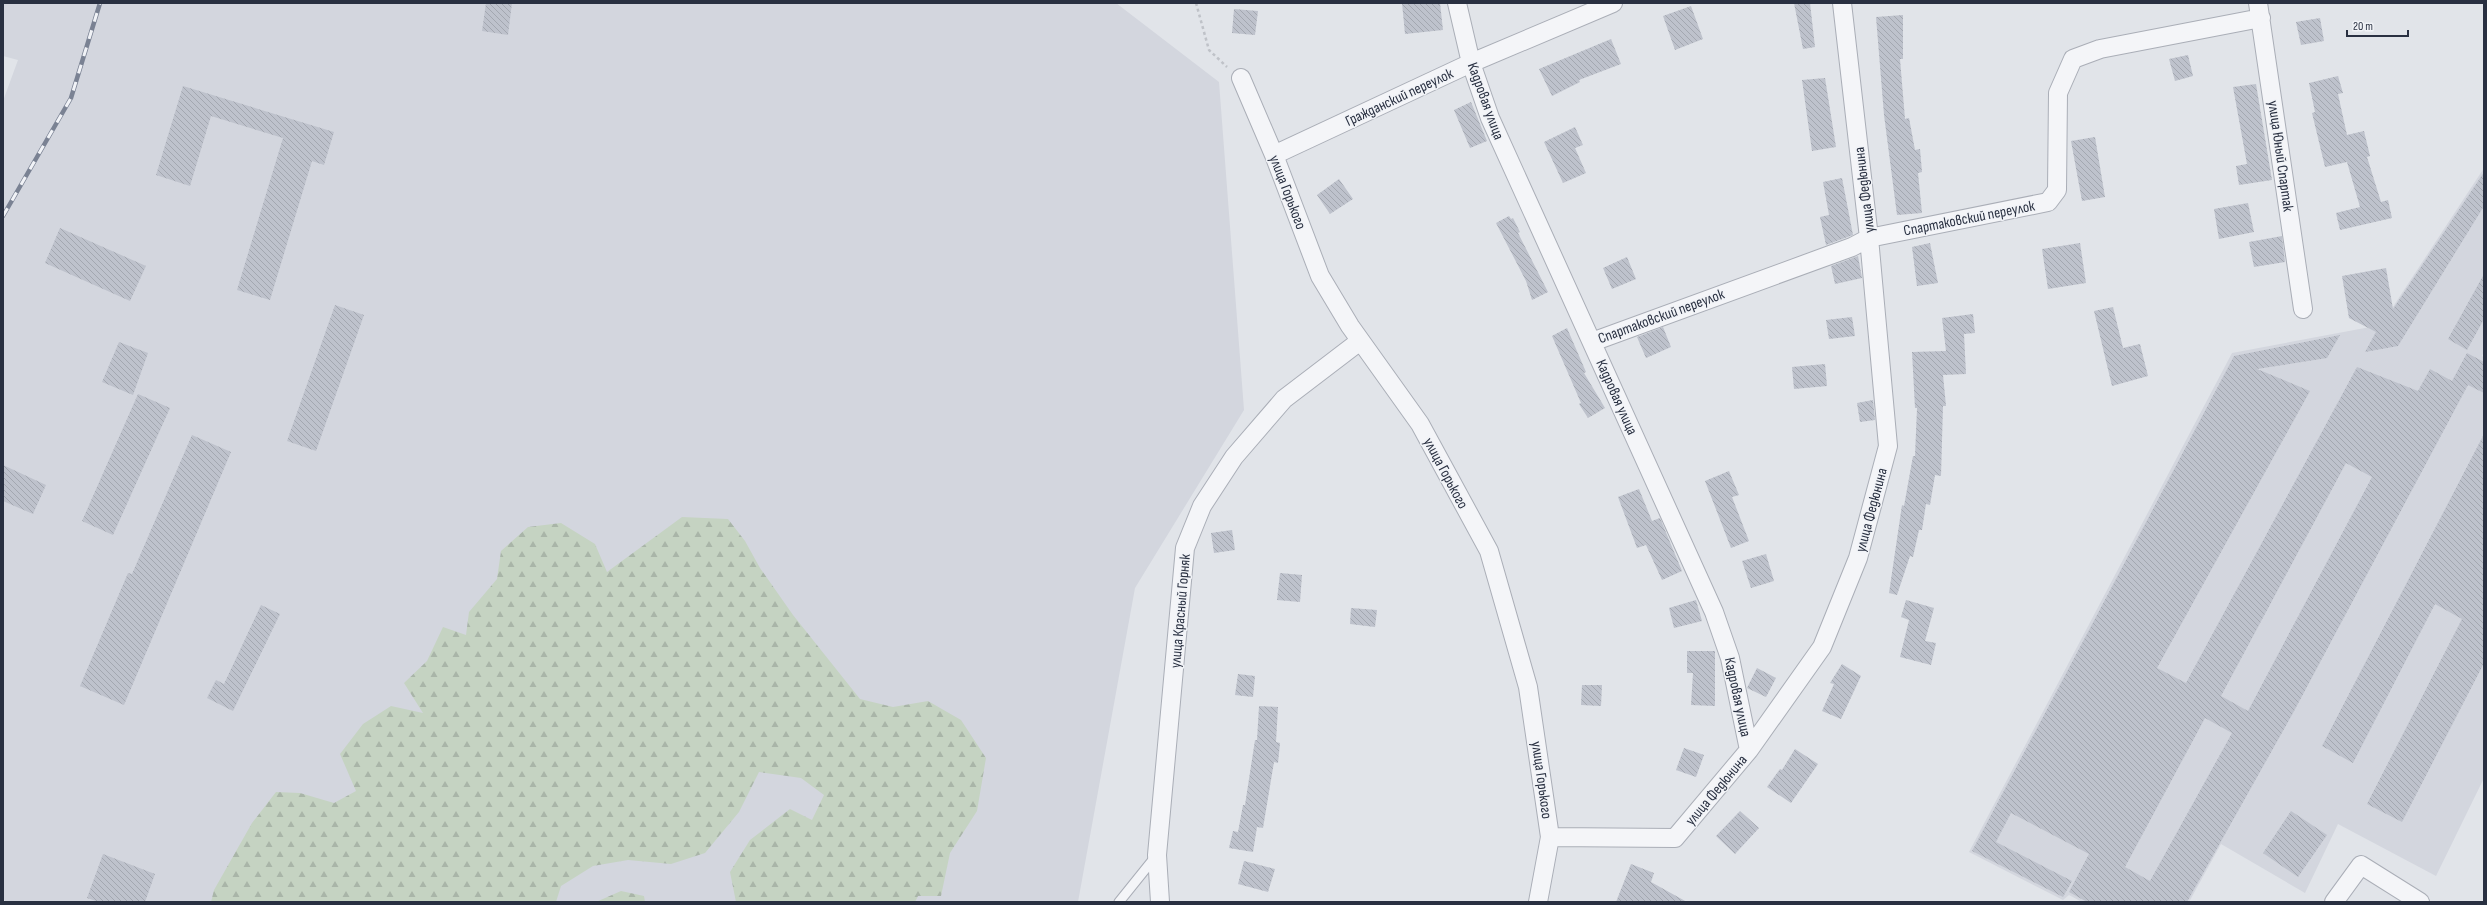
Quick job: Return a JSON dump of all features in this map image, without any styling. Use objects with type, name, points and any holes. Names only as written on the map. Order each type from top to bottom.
[{"type":"street","name":"Кадровая улица","points":[[1457,3],[1471,63],[1490,118],[1714,612],[1730,658],[1749,750]]},
{"type":"street","name":"Гражданский переулок","points":[[1274,155],[1471,63],[1613,3]]},
{"type":"street","name":"улица Федюнина","points":[[1550,837],[1675,838],[1749,750],[1822,647],[1858,558],[1888,446],[1869,238],[1842,3]]},
{"type":"street","name":"Спартаковский переулок","points":[[1592,342],[1852,247],[1869,238],[2048,202],[2057,190],[2058,93],[2073,59],[2100,49],[2259,10]]},
{"type":"street","name":"улица Юный Спартак","points":[[2259,10],[2303,309]]},
{"type":"street","name":"улица Горького","points":[[1241,78],[1274,155],[1320,276],[1360,341],[1420,424],[1489,551],[1528,687],[1550,837],[1538,902]]},
{"type":"street","name":"улица Красный Горняк","points":[[1160,902],[1157,855],[1185,548],[1202,506],[1234,457],[1284,399],[1360,341]]},
{"type":"street","points":[[2334,902],[2361,865],[2420,902]]},
{"type":"lane","points":[[1119,902],[1157,855]]},
{"type":"path","points":[[1196,3],[1209,50],[1241,78]]},
{"type":"shaded area","points":[[3,3],[1116,3],[1219,82],[1244,410],[1135,588],[1078,902],[6,902],[3,898],[3,101],[18,60],[3,56]]},
{"type":"shaded area","points":[[2484,168],[2484,352],[2482,356],[2484,357],[2484,778],[2436,876],[2338,824],[2305,893],[2221,844],[2189,902],[2082,902],[2069,895],[2063,900],[1969,852],[2232,353],[2381,325]]},
{"type":"green space","points":[[682,517],[728,519],[745,541],[760,568],[793,615],[860,699],[893,707],[928,701],[961,720],[986,758],[977,811],[950,853],[941,896],[918,896],[915,902],[736,902],[730,872],[750,840],[790,809],[812,820],[824,795],[801,778],[759,772],[739,812],[705,853],[671,864],[628,860],[593,866],[561,886],[556,902],[211,902],[214,890],[252,823],[276,792],[300,793],[334,803],[356,791],[340,754],[363,724],[391,706],[423,713],[404,683],[427,661],[443,627],[466,635],[469,612],[497,579],[501,551],[528,527],[561,523],[595,544],[607,572]]},
{"type":"green space","points":[[621,891],[644,896],[645,902],[596,902]]},
{"type":"building","points":[[486,3],[512,3],[508,35],[482,31]]},
{"type":"building","points":[[1402,3],[1440,3],[1443,30],[1405,34]]},
{"type":"building","points":[[1794,3],[1810,3],[1815,47],[1803,49]]},
{"type":"building","points":[[1691,6],[1703,39],[1675,50],[1663,16]]},
{"type":"building","points":[[1234,9],[1258,11],[1255,35],[1232,33]]},
{"type":"building","points":[[1903,15],[1903,59],[1900,59],[1905,119],[1909,118],[1915,150],[1920,149],[1922,172],[1918,173],[1922,213],[1897,215],[1884,115],[1876,17]]},
{"type":"building","points":[[2320,18],[2324,41],[2301,45],[2296,22]]},
{"type":"building","points":[[1611,39],[1621,64],[1579,80],[1580,82],[1552,96],[1539,69]]},
{"type":"building","points":[[2188,55],[2193,76],[2175,81],[2169,59]]},
{"type":"building","points":[[2338,76],[2343,93],[2338,94],[2347,135],[2364,131],[2370,156],[2367,157],[2381,202],[2388,200],[2392,218],[2340,230],[2336,213],[2360,207],[2347,162],[2325,167],[2312,113],[2315,112],[2309,83]]},
{"type":"building","points":[[1825,78],[1836,147],[1812,151],[1802,80]]},
{"type":"building","points":[[2256,84],[2272,180],[2239,185],[2236,166],[2247,164],[2233,87]]},
{"type":"building","points":[[183,86],[334,132],[324,165],[312,161],[270,300],[237,290],[283,138],[211,116],[190,186],[156,175]]},
{"type":"building","points":[[1471,102],[1487,141],[1470,148],[1454,110]]},
{"type":"building","points":[[1575,127],[1583,145],[1575,148],[1586,173],[1563,183],[1544,142]]},
{"type":"building","points":[[2095,137],[2105,197],[2082,201],[2071,141]]},
{"type":"building","points":[[2484,172],[2484,206],[2398,346],[2365,352],[2376,332],[2349,318],[2342,276],[2386,268],[2393,309]]},
{"type":"building","points":[[1842,178],[1853,235],[1826,245],[1820,217],[1829,215],[1823,182]]},
{"type":"building","points":[[1339,179],[1353,199],[1330,214],[1317,195]]},
{"type":"building","points":[[2248,203],[2254,232],[2219,239],[2214,209]]},
{"type":"building","points":[[1509,216],[1511,219],[1513,218],[1520,232],[1518,233],[1548,292],[1532,300],[1526,281],[1496,223]]},
{"type":"building","points":[[60,228],[146,266],[130,301],[45,263]]},
{"type":"building","points":[[2282,236],[2285,262],[2254,267],[2249,242]]},
{"type":"building","points":[[1930,243],[1938,283],[1917,286],[1912,247]]},
{"type":"building","points":[[2080,243],[2086,283],[2048,289],[2042,249]]},
{"type":"building","points":[[1858,256],[1862,278],[1835,284],[1831,266]]},
{"type":"building","points":[[1627,257],[1636,279],[1612,289],[1603,268]]},
{"type":"building","points":[[2484,274],[2484,319],[2467,350],[2448,339]]},
{"type":"building","points":[[335,305],[364,315],[316,451],[287,441]]},
{"type":"building","points":[[2113,307],[2123,348],[2140,344],[2148,376],[2112,386],[2094,311]]},
{"type":"building","points":[[1973,314],[1975,333],[1964,334],[1966,374],[1943,375],[1946,406],[1943,406],[1941,476],[1935,475],[1930,505],[1926,504],[1922,530],[1919,530],[1913,557],[1910,556],[1897,595],[1889,593],[1902,505],[1904,506],[1913,456],[1915,456],[1917,408],[1915,408],[1912,352],[1946,351],[1942,318]]},
{"type":"building","points":[[1852,317],[1855,336],[1829,339],[1826,320]]},
{"type":"building","points":[[1663,327],[1671,347],[1646,358],[1637,337]]},
{"type":"building","points":[[1567,328],[1586,372],[1584,373],[1605,408],[1588,418],[1579,404],[1581,403],[1552,336]]},
{"type":"building","points":[[2340,335],[2327,358],[2257,369],[2310,391],[2157,668],[2186,683],[2357,367],[2418,391],[2430,369],[2452,381],[2467,353],[2484,362],[2484,393],[2468,385],[2293,713],[2187,902],[2087,902],[2069,892],[2089,854],[2011,813],[1996,842],[2072,881],[2063,897],[1972,851],[2234,356]],"holes":[[[2346,463],[2372,477],[2248,711],[2221,696]],[[2205,718],[2232,733],[2150,881],[2125,867]]]},
{"type":"building","points":[[119,342],[148,353],[133,395],[102,382]]},
{"type":"building","points":[[1825,364],[1827,386],[1794,389],[1792,367]]},
{"type":"building","points":[[138,394],[170,408],[113,535],[82,521]]},
{"type":"building","points":[[1873,400],[1875,420],[1860,422],[1857,403]]},
{"type":"building","points":[[2484,434],[2484,663],[2402,822],[2367,804],[2462,619],[2435,604],[2353,763],[2322,746]]},
{"type":"building","points":[[192,435],[231,452],[124,705],[80,686],[128,573],[132,574]]},
{"type":"building","points":[[3,465],[46,485],[33,514],[3,501]]},
{"type":"building","points":[[1729,471],[1739,495],[1732,497],[1749,541],[1731,548],[1705,481]]},
{"type":"building","points":[[1639,489],[1652,521],[1660,518],[1682,571],[1662,580],[1646,545],[1637,548],[1618,497]]},
{"type":"building","points":[[1232,530],[1235,550],[1214,553],[1211,533]]},
{"type":"building","points":[[1766,554],[1774,581],[1751,588],[1742,561]]},
{"type":"building","points":[[1280,573],[1302,575],[1300,602],[1277,600]]},
{"type":"building","points":[[1696,600],[1702,621],[1674,628],[1669,608]]},
{"type":"building","points":[[1906,600],[1934,608],[1925,641],[1936,643],[1931,665],[1900,657],[1909,620],[1901,617]]},
{"type":"building","points":[[261,605],[280,614],[233,711],[207,698],[216,680],[224,684]]},
{"type":"building","points":[[1351,608],[1377,610],[1375,627],[1350,624]]},
{"type":"building","points":[[1687,651],[1715,651],[1715,706],[1691,705],[1693,673],[1687,673]]},
{"type":"building","points":[[1842,664],[1861,676],[1841,719],[1822,711],[1834,684],[1830,683]]},
{"type":"building","points":[[1757,668],[1776,678],[1766,697],[1747,688]]},
{"type":"building","points":[[1238,674],[1255,676],[1253,697],[1235,695]]},
{"type":"building","points":[[1582,685],[1602,685],[1601,706],[1581,705]]},
{"type":"building","points":[[1259,706],[1278,707],[1276,742],[1280,743],[1278,763],[1274,762],[1263,828],[1257,827],[1253,852],[1229,848],[1233,831],[1238,832],[1243,805],[1245,805],[1255,740],[1257,740]]},
{"type":"building","points":[[1684,748],[1704,755],[1696,777],[1676,770]]},
{"type":"building","points":[[1795,749],[1818,764],[1791,803],[1767,787],[1780,769],[1782,770]]},
{"type":"building","points":[[1740,811],[1759,828],[1735,854],[1716,836]]},
{"type":"building","points":[[2291,811],[2327,835],[2298,877],[2263,853]]},
{"type":"building","points":[[103,854],[155,874],[145,902],[99,902],[87,898]]},
{"type":"building","points":[[1244,861],[1275,869],[1268,892],[1238,884]]},
{"type":"building","points":[[1631,864],[1654,873],[1651,882],[1687,902],[1616,902]]},
{"type":"railway","points":[[3,216],[71,98],[100,3]]}]
